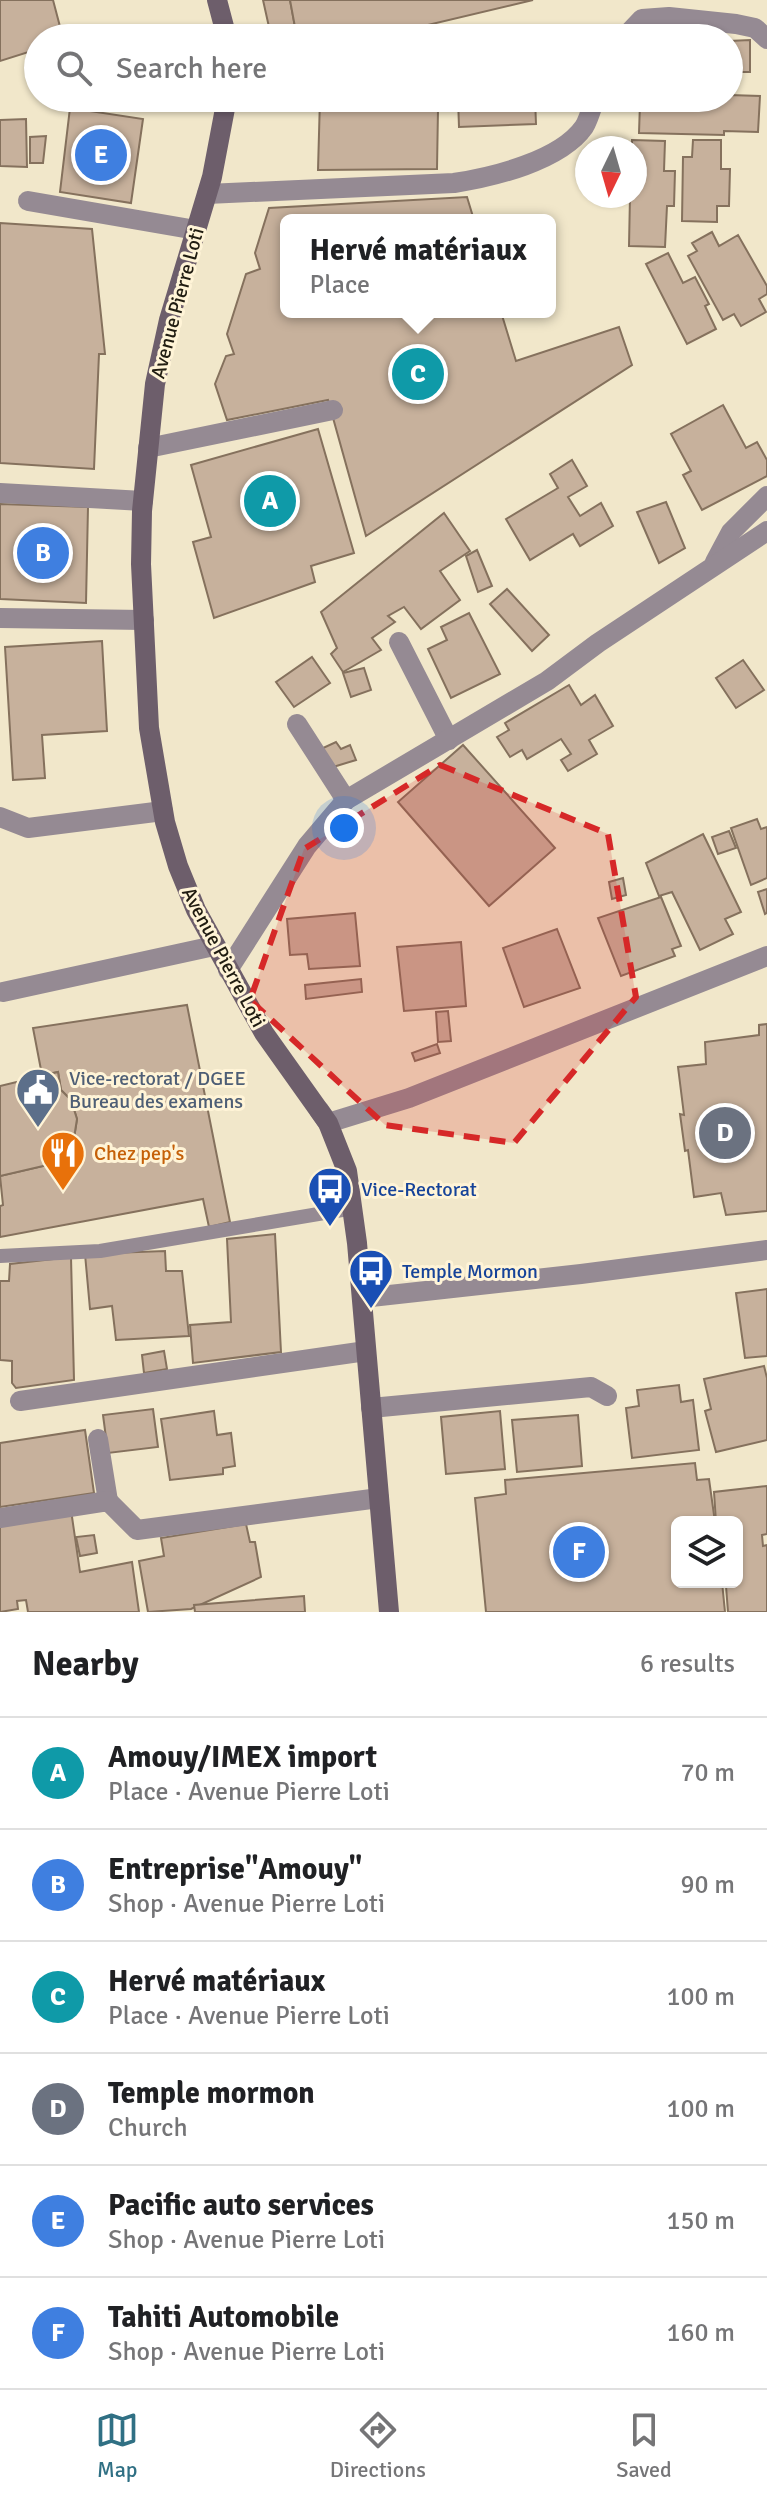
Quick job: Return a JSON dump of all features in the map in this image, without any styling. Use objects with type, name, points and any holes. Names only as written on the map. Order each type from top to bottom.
[{"type":"main road","points":[[217,0],[223,24]]},
{"type":"main road","name":"Avenue Pierre Loti","points":[[226,112],[207,194],[169,320],[155,384],[143,501],[141,564],[149,728],[163,811],[178,866],[214,946],[264,1033],[328,1123],[347,1171],[354,1208],[389,1612]]},
{"type":"street","points":[[637,24],[642,19],[669,17],[724,24]]},
{"type":"street","points":[[743,26],[755,28],[767,39]]},
{"type":"street","points":[[207,194],[454,183],[487,178],[565,147],[585,126],[590,112]]},
{"type":"street","points":[[28,201],[196,230]]},
{"type":"street","points":[[148,448],[333,410]]},
{"type":"street","points":[[0,493],[143,501]]},
{"type":"street","points":[[713,566],[731,532],[767,496]]},
{"type":"street","points":[[228,970],[307,846],[346,800],[547,681],[598,643],[767,531]]},
{"type":"street","points":[[0,618],[144,620]]},
{"type":"street","points":[[399,642],[449,740]]},
{"type":"street","points":[[297,724],[346,800]]},
{"type":"street","points":[[0,817],[28,828],[163,811]]},
{"type":"street","points":[[3,992],[214,946]]},
{"type":"street","points":[[314,1104],[328,1123],[409,1098],[767,956]]},
{"type":"street","points":[[362,1298],[767,1250]]},
{"type":"street","points":[[20,1401],[366,1351]]},
{"type":"street","points":[[371,1408],[591,1387],[607,1396]]},
{"type":"street","points":[[98,1439],[108,1501],[137,1530],[379,1498]]},
{"type":"street","points":[[0,1518],[108,1501]]},
{"type":"lane","points":[[0,1256],[100,1251],[354,1208]]},
{"type":"highlighted area","points":[[440,765],[608,834],[636,997],[514,1143],[385,1125],[250,1000],[304,849]]},
{"type":"building","points":[[0,0],[53,0],[59,24],[24,24],[24,53],[0,61]]},
{"type":"building","points":[[263,0],[290,0],[294,24],[268,24]]},
{"type":"building","points":[[290,0],[533,0],[432,24],[294,24]]},
{"type":"building","points":[[743,40],[750,40],[750,72],[743,72]]},
{"type":"building","points":[[743,95],[760,96],[758,132],[724,131],[724,135],[639,133],[640,112],[743,112]]},
{"type":"building","points":[[70,112],[97,112],[143,119],[131,203],[60,192]]},
{"type":"building","points":[[320,112],[438,112],[437,169],[318,170]]},
{"type":"building","points":[[458,112],[536,112],[536,124],[459,127]]},
{"type":"building","points":[[26,119],[27,167],[0,166],[0,120]]},
{"type":"building","points":[[46,136],[43,163],[30,163],[30,137]]},
{"type":"building","points":[[647,140],[665,141],[664,171],[675,171],[674,206],[667,206],[665,247],[629,246],[630,208],[647,208]]},
{"type":"building","points":[[693,140],[721,140],[721,169],[730,169],[729,206],[717,206],[717,222],[682,221],[683,157],[692,157]]},
{"type":"building","points":[[467,197],[472,214],[280,214],[280,318],[503,318],[516,361],[619,327],[632,365],[366,536],[328,400],[227,420],[215,384],[226,356],[234,354],[227,334],[246,274],[260,269],[255,253],[269,208]]},
{"type":"building","points":[[0,223],[92,229],[105,354],[99,354],[94,469],[0,463]]},
{"type":"building","points":[[712,232],[719,246],[738,235],[767,286],[767,294],[759,299],[766,312],[741,326],[734,314],[723,320],[688,256],[697,251],[692,243]]},
{"type":"building","points":[[668,253],[683,283],[695,277],[709,304],[705,306],[716,329],[687,344],[646,264]]},
{"type":"building","points":[[723,405],[746,448],[757,442],[767,460],[767,476],[702,510],[683,475],[691,471],[671,434]]},
{"type":"building","points":[[318,429],[354,553],[311,566],[315,582],[214,618],[193,542],[211,537],[191,465]]},
{"type":"building","points":[[572,460],[587,486],[568,497],[580,516],[601,503],[613,526],[580,546],[573,534],[530,560],[506,519],[558,488],[550,474]]},
{"type":"building","points":[[666,502],[685,548],[659,563],[637,512]]},
{"type":"building","points":[[0,504],[88,507],[86,603],[0,599]]},
{"type":"building","points":[[444,513],[470,551],[440,571],[460,600],[421,629],[404,607],[388,616],[395,622],[372,638],[381,650],[343,672],[331,654],[337,648],[321,612]]},
{"type":"building","points":[[477,550],[492,586],[478,592],[466,556]]},
{"type":"building","points":[[507,589],[549,635],[532,651],[490,604]]},
{"type":"building","points":[[469,613],[500,674],[451,698],[428,649],[447,640],[441,627]]},
{"type":"building","points":[[102,641],[107,731],[42,735],[45,778],[13,780],[5,647]]},
{"type":"building","points":[[312,657],[330,683],[294,707],[276,682]]},
{"type":"building","points":[[743,660],[764,690],[736,708],[716,678]]},
{"type":"building","points":[[364,668],[371,690],[351,697],[343,673]]},
{"type":"building","points":[[569,685],[581,705],[595,695],[613,726],[589,740],[597,754],[568,771],[561,760],[571,754],[561,739],[527,759],[522,750],[510,757],[497,737],[509,730],[505,723]]},
{"type":"building","points":[[336,742],[341,749],[350,745],[356,760],[333,767],[321,749]]},
{"type":"building","points":[[463,745],[555,848],[489,906],[398,802]]},
{"type":"building","points":[[757,819],[761,829],[767,827],[767,878],[751,885],[731,828]]},
{"type":"building","points":[[729,831],[736,848],[718,854],[712,837]]},
{"type":"building","points":[[703,834],[741,912],[725,919],[733,934],[700,950],[672,892],[659,896],[646,863]]},
{"type":"building","points":[[623,878],[626,895],[612,899],[609,882]]},
{"type":"building","points":[[767,889],[767,913],[765,914],[758,892]]},
{"type":"building","points":[[661,897],[681,946],[672,949],[675,956],[621,976],[598,918]]},
{"type":"building","points":[[355,913],[360,966],[309,969],[307,954],[290,955],[287,919]]},
{"type":"building","points":[[557,929],[580,988],[524,1007],[503,948]]},
{"type":"building","points":[[461,942],[466,1006],[404,1011],[397,947]]},
{"type":"building","points":[[361,979],[362,992],[306,999],[305,985]]},
{"type":"building","points":[[187,1005],[230,1222],[209,1227],[203,1199],[0,1237],[0,1206],[3,1205],[0,1176],[69,1160],[67,1148],[74,1138],[77,1119],[71,1100],[61,1090],[58,1072],[42,1075],[33,1028]]},
{"type":"building","points":[[448,1011],[451,1041],[438,1042],[436,1012]]},
{"type":"building","points":[[767,1024],[767,1211],[726,1215],[721,1193],[694,1197],[680,1114],[684,1115],[678,1067],[706,1064],[705,1042],[759,1035],[759,1025]]},
{"type":"building","points":[[437,1044],[440,1053],[415,1061],[412,1053]]},
{"type":"building","name":"Vice-rectorat / DGEE Bureau des examens","points":[[58,1072],[61,1090],[71,1100],[77,1119],[74,1138],[67,1148],[69,1160],[0,1176],[0,1086]]},
{"type":"building","points":[[275,1234],[281,1352],[193,1363],[190,1325],[231,1322],[227,1239]]},
{"type":"building","points":[[165,1251],[166,1271],[182,1271],[189,1336],[116,1340],[112,1306],[90,1309],[85,1254]]},
{"type":"building","points":[[71,1257],[74,1380],[16,1388],[12,1383],[12,1361],[0,1360],[0,1281],[9,1281],[10,1264]]},
{"type":"building","points":[[767,1289],[767,1356],[745,1358],[736,1293]]},
{"type":"building","points":[[164,1351],[167,1369],[144,1373],[142,1355]]},
{"type":"building","points":[[764,1366],[767,1378],[767,1440],[716,1452],[705,1411],[711,1409],[704,1379]]},
{"type":"building","points":[[679,1385],[681,1402],[693,1400],[699,1450],[632,1458],[626,1408],[639,1406],[637,1390]]},
{"type":"building","points":[[153,1409],[158,1447],[108,1453],[103,1415]]},
{"type":"building","points":[[214,1411],[217,1435],[231,1433],[235,1466],[223,1468],[223,1474],[170,1480],[161,1419]]},
{"type":"building","points":[[500,1411],[505,1469],[446,1474],[441,1417]]},
{"type":"building","points":[[578,1415],[582,1466],[517,1472],[512,1420]]},
{"type":"building","points":[[85,1430],[94,1493],[0,1507],[0,1443]]},
{"type":"building","points":[[695,1463],[697,1480],[709,1479],[714,1516],[671,1516],[671,1588],[723,1588],[725,1612],[486,1612],[475,1498],[506,1494],[505,1480]]},
{"type":"building","points":[[767,1486],[767,1534],[762,1535],[763,1546],[767,1545],[767,1612],[728,1612],[726,1588],[743,1588],[743,1516],[716,1516],[714,1492]]},
{"type":"building","points":[[71,1510],[80,1572],[132,1562],[139,1612],[28,1612],[26,1600],[17,1601],[18,1609],[0,1612],[0,1525]]},
{"type":"building","points":[[246,1524],[250,1542],[255,1542],[261,1577],[191,1609],[148,1612],[139,1561],[164,1556],[161,1538]]},
{"type":"building","points":[[94,1535],[97,1553],[80,1556],[76,1537]]},
{"type":"building","points":[[304,1596],[305,1612],[195,1612],[194,1605]]},
{"type":"place","name":"Pacific auto services","points":[[101,155]]},
{"type":"place","name":"Hervé matériaux","points":[[418,374]]},
{"type":"place","name":"Amouy/IMEX import","points":[[270,501]]},
{"type":"place","name":"Entreprise\"Amouy\"","points":[[43,553]]},
{"type":"place","name":"Vice-rectorat / DGEE Bureau des examens","points":[[38,1129]]},
{"type":"place","name":"Temple mormon","points":[[725,1133]]},
{"type":"place","name":"Chez pep's","points":[[63,1192]]},
{"type":"place","name":"Vice-Rectorat","points":[[330,1228]]},
{"type":"place","name":"Temple Mormon","points":[[371,1310]]},
{"type":"place","name":"Tahiti Automobile","points":[[579,1552]]}]
